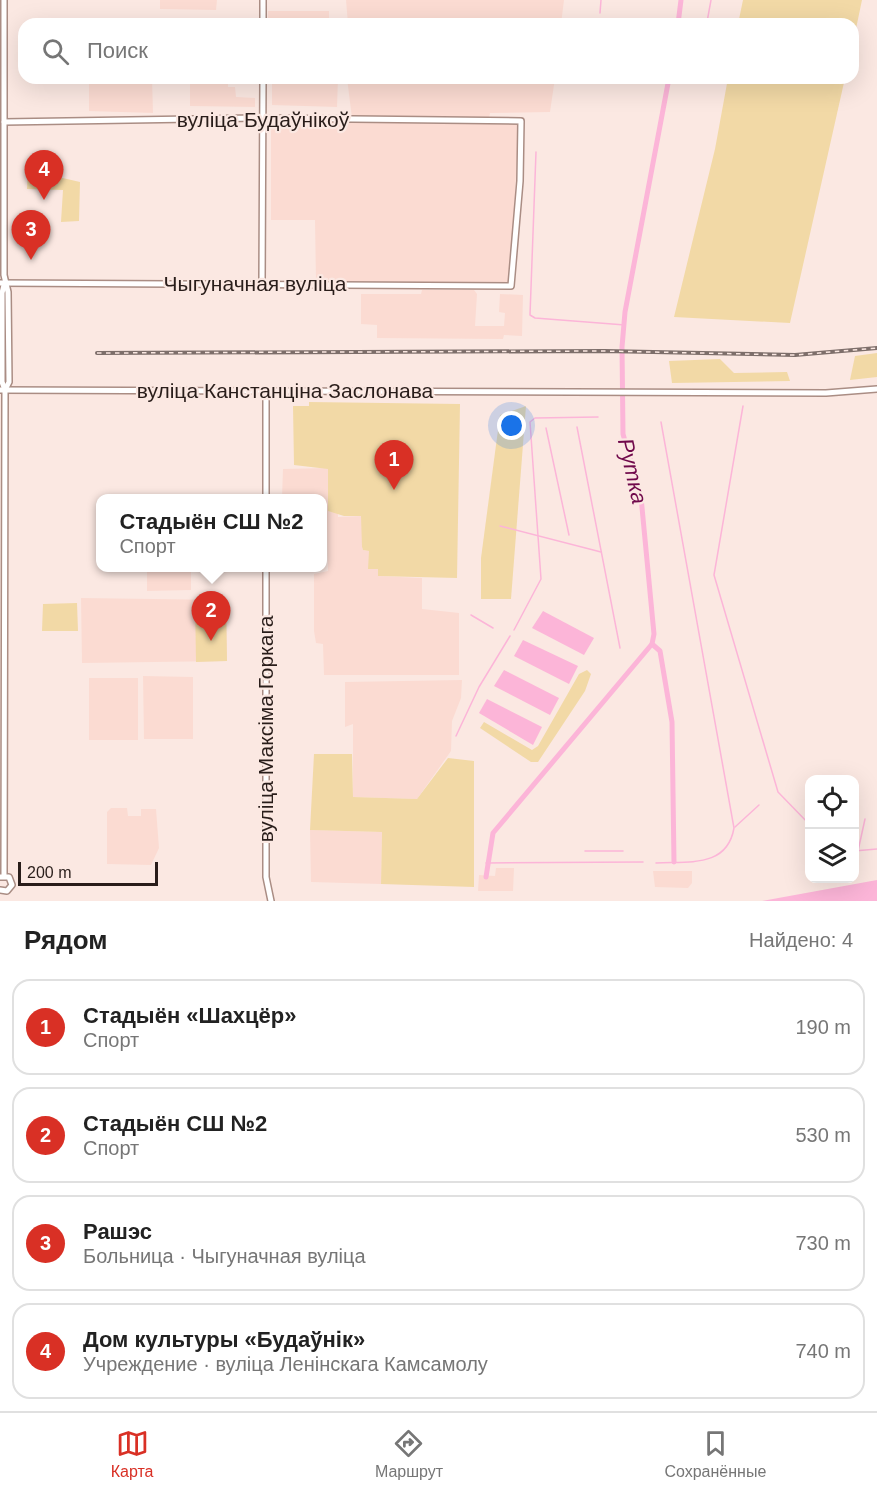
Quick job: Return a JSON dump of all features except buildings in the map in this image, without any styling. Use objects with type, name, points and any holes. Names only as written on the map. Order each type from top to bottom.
[{"type":"main road","points":[[0,890],[7,891],[12,887],[11,879],[2,877],[2,390],[9,382],[8,292],[2,283],[4,0]]},
{"type":"main road","points":[[263,0],[263,18]]},
{"type":"main road","points":[[262,284],[263,84]]},
{"type":"main road","name":"вуліца Будаўнікоў","points":[[4,122],[263,118],[521,121],[520,181],[511,286]]},
{"type":"main road","name":"Чыгуначная вуліца","points":[[2,283],[511,286]]},
{"type":"main road","name":"вуліца Канстанціна Заслонава","points":[[2,390],[826,393],[877,388]]},
{"type":"main road","points":[[266,391],[266,494]]},
{"type":"main road","name":"вуліца Максіма Горкага","points":[[266,572],[266,877],[271,901]]},
{"type":"shaded area","points":[[160,0],[217,0],[216,10],[160,9]]},
{"type":"shaded area","points":[[346,0],[564,0],[562,18],[348,18]]},
{"type":"shaded area","points":[[743,0],[862,0],[858,18],[739,18]]},
{"type":"shaded area","points":[[268,11],[329,11],[329,18],[268,18]]},
{"type":"shaded area","points":[[89,84],[152,84],[153,113],[89,111]]},
{"type":"shaded area","points":[[190,84],[228,84],[228,87],[235,87],[236,97],[255,98],[255,107],[190,106]]},
{"type":"shaded area","points":[[272,84],[338,84],[337,107],[272,105]]},
{"type":"shaded area","points":[[348,84],[554,84],[550,112],[490,113],[489,118],[352,118]]},
{"type":"shaded area","points":[[727,84],[844,84],[790,323],[674,317],[715,149]]},
{"type":"shaded area","points":[[271,121],[519,123],[510,282],[316,282],[315,220],[271,220]]},
{"type":"shaded area","points":[[28,167],[54,168],[54,176],[80,182],[79,221],[61,222],[63,190],[27,189]]},
{"type":"shaded area","points":[[422,290],[474,290],[477,294],[475,326],[504,326],[505,313],[499,312],[500,294],[523,295],[522,336],[504,335],[503,339],[377,338],[377,325],[361,324],[361,294],[421,294]]},
{"type":"shaded area","points":[[877,353],[877,377],[850,380],[855,356]]},
{"type":"shaded area","points":[[720,359],[734,373],[787,372],[790,381],[672,383],[669,361]]},
{"type":"shaded area","points":[[309,402],[460,404],[457,578],[378,576],[378,569],[368,569],[369,551],[363,550],[362,547],[361,516],[344,516],[328,511],[328,469],[294,465],[293,406],[309,406]]},
{"type":"shaded area","points":[[526,406],[511,599],[481,599],[481,558],[500,415]]},
{"type":"shaded area","points":[[328,468],[328,511],[338,513],[338,517],[362,516],[362,547],[363,550],[369,551],[378,568],[378,576],[422,578],[422,609],[459,613],[459,675],[324,675],[323,644],[316,643],[314,631],[314,574],[328,571],[327,494],[282,494],[283,469]]},
{"type":"shaded area","points":[[147,572],[191,572],[191,590],[147,591]]},
{"type":"shaded area","points":[[81,598],[226,600],[227,661],[82,663]]},
{"type":"shaded area","points":[[195,600],[226,600],[227,661],[196,662]]},
{"type":"shaded area","points":[[77,603],[78,631],[42,631],[43,604]]},
{"type":"shaded area","points":[[543,611],[594,638],[584,655],[532,628]]},
{"type":"shaded area","points":[[523,640],[578,666],[569,684],[514,656]]},
{"type":"shaded area","points":[[504,670],[559,698],[550,715],[494,686]]},
{"type":"shaded area","points":[[587,670],[591,674],[585,691],[538,762],[531,762],[480,728],[484,722],[532,750],[538,746],[579,674]]},
{"type":"shaded area","points":[[143,676],[193,677],[193,739],[144,739]]},
{"type":"shaded area","points":[[89,678],[138,678],[138,740],[89,740]]},
{"type":"shaded area","points":[[462,680],[461,698],[452,721],[451,751],[417,799],[353,797],[353,724],[345,727],[345,682]]},
{"type":"shaded area","points":[[487,699],[542,727],[533,745],[479,713]]},
{"type":"shaded area","points":[[314,754],[352,754],[353,797],[417,799],[448,758],[474,761],[474,887],[381,884],[382,832],[310,830]]},
{"type":"shaded area","points":[[111,808],[127,808],[128,816],[141,816],[141,809],[156,809],[159,848],[151,865],[107,864],[107,812]]},
{"type":"shaded area","points":[[310,830],[382,832],[381,884],[311,882]]},
{"type":"shaded area","points":[[496,868],[514,868],[513,891],[478,891],[479,875],[495,876]]},
{"type":"shaded area","points":[[653,871],[692,871],[692,883],[688,888],[655,887]]},
{"type":"shaded area","points":[[877,880],[877,901],[762,901]]},
{"type":"waterway","points":[[600,13],[601,0]]},
{"type":"waterway","name":"Рутка","points":[[679,18],[681,0]]},
{"type":"waterway","points":[[708,18],[711,0]]},
{"type":"waterway","name":"Рутка","points":[[668,84],[625,312],[622,347],[623,434],[641,497],[654,634],[652,644],[660,651],[672,722],[674,862]]},
{"type":"waterway","points":[[536,152],[530,315],[535,318],[625,325]]},
{"type":"waterway","points":[[743,406],[714,575],[778,792],[805,820]]},
{"type":"waterway","points":[[514,630],[541,579],[530,422],[535,418],[598,417]]},
{"type":"waterway","points":[[656,863],[693,862],[715,856],[724,850],[734,828],[661,422]]},
{"type":"waterway","points":[[577,427],[620,648]]},
{"type":"waterway","points":[[546,428],[569,535]]},
{"type":"waterway","points":[[500,526],[601,552]]},
{"type":"waterway","points":[[471,615],[493,628]]},
{"type":"waterway","points":[[456,736],[479,687],[510,636]]},
{"type":"waterway","points":[[486,877],[493,833],[652,644]]},
{"type":"waterway","points":[[735,827],[759,805]]},
{"type":"waterway","points":[[859,846],[865,819]]},
{"type":"waterway","points":[[859,851],[877,849]]},
{"type":"waterway","points":[[585,851],[623,851]]},
{"type":"waterway","points":[[486,863],[643,862]]},
{"type":"railway","points":[[97,353],[604,351],[795,355],[877,348]]},
{"type":"place","name":"Дом культуры «Будаўнік»","points":[[44,200]]},
{"type":"place","name":"Рашэс","points":[[31,260]]},
{"type":"place","name":"Стадыён «Шахцёр»","points":[[394,490]]},
{"type":"place","name":"Стадыён СШ №2","points":[[211,641]]}]
